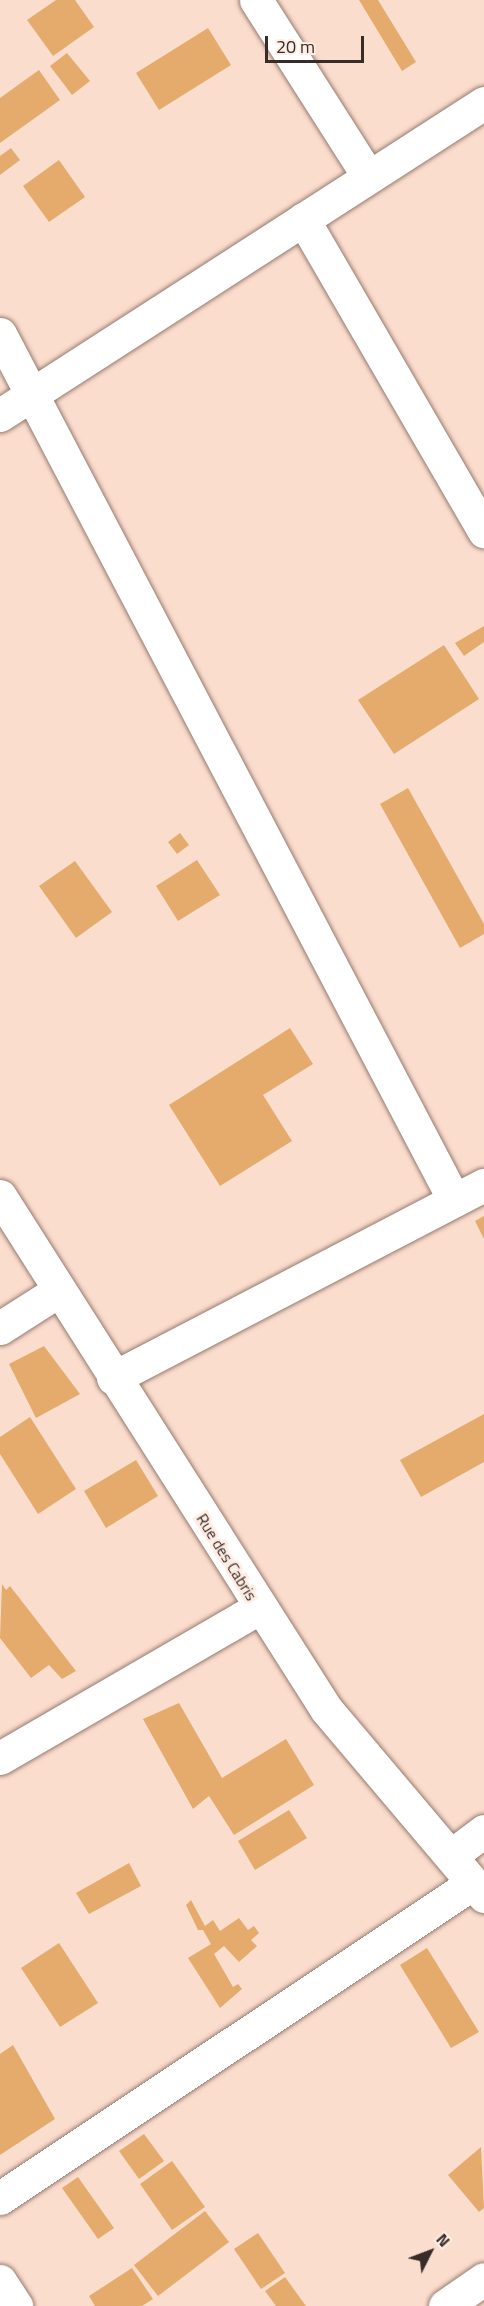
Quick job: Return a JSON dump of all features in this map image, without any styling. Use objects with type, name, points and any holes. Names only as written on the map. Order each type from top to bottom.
[{"type":"street","points":[[256,0],[368,176]]},
{"type":"street","points":[[0,415],[484,103]]},
{"type":"street","points":[[303,219],[484,531]]},
{"type":"street","points":[[0,334],[454,1200]]},
{"type":"street","points":[[113,1378],[484,1185]]},
{"type":"street","name":"Rue des Cabris","points":[[0,1196],[259,1608],[326,1709],[452,1855],[479,1890]]},
{"type":"street","points":[[0,1328],[58,1291]]},
{"type":"street","points":[[0,1758],[259,1608]]},
{"type":"street","points":[[452,1855],[484,1831]]},
{"type":"street","points":[[0,2198],[479,1890]]},
{"type":"street","points":[[445,2306],[484,2279]]},
{"type":"street","points":[[0,2281],[16,2306]]},
{"type":"building","points":[[56,0],[75,0],[94,27],[53,56],[27,20]]},
{"type":"building","points":[[359,0],[378,0],[416,62],[402,71]]},
{"type":"building","points":[[208,28],[231,65],[159,110],[136,73]]},
{"type":"building","points":[[67,53],[90,81],[72,95],[50,66]]},
{"type":"building","points":[[39,70],[60,100],[0,143],[0,98]]},
{"type":"building","points":[[11,148],[20,160],[0,175],[0,156]]},
{"type":"building","points":[[59,160],[85,197],[49,222],[23,186]]},
{"type":"building","points":[[484,626],[484,642],[464,656],[455,643]]},
{"type":"building","points":[[444,645],[479,699],[394,754],[358,700]]},
{"type":"building","points":[[408,788],[484,924],[484,934],[460,948],[380,804]]},
{"type":"building","points":[[180,833],[189,845],[177,854],[168,842]]},
{"type":"building","points":[[197,860],[220,895],[178,921],[156,886]]},
{"type":"building","points":[[75,861],[112,912],[76,938],[39,886]]},
{"type":"building","points":[[290,1028],[313,1064],[263,1095],[292,1141],[220,1186],[169,1105]]},
{"type":"building","points":[[484,1216],[484,1239],[475,1221]]},
{"type":"building","points":[[44,1346],[80,1394],[36,1418],[9,1364]]},
{"type":"building","points":[[484,1414],[484,1462],[421,1497],[400,1460]]},
{"type":"building","points":[[30,1417],[76,1489],[38,1514],[0,1454],[0,1437]]},
{"type":"building","points":[[136,1460],[158,1496],[106,1528],[84,1491]]},
{"type":"building","points":[[2,1584],[6,1590],[10,1586],[76,1671],[62,1679],[49,1665],[31,1678],[0,1638]]},
{"type":"building","points":[[179,1703],[222,1778],[286,1739],[314,1785],[234,1835],[209,1796],[193,1809],[143,1719]]},
{"type":"building","points":[[289,1810],[307,1838],[255,1870],[238,1841]]},
{"type":"building","points":[[129,1863],[141,1886],[89,1914],[76,1893]]},
{"type":"building","points":[[191,1900],[205,1926],[213,1920],[220,1931],[239,1918],[248,1930],[254,1926],[259,1933],[251,1940],[257,1946],[239,1962],[224,1946],[214,1954],[233,1987],[238,1984],[242,1989],[220,2008],[188,1958],[211,1944],[203,1930],[198,1930],[186,1905]]},
{"type":"building","points":[[59,1943],[98,2003],[60,2027],[21,1968]]},
{"type":"building","points":[[427,1948],[479,2032],[451,2048],[400,1965]]},
{"type":"building","points":[[13,2045],[55,2119],[0,2155],[0,2054]]},
{"type":"building","points":[[144,2134],[164,2161],[139,2179],[119,2151]]},
{"type":"building","points":[[481,2147],[484,2208],[479,2212],[448,2175]]},
{"type":"building","points":[[172,2161],[205,2207],[172,2230],[140,2184]]},
{"type":"building","points":[[78,2177],[114,2228],[98,2239],[62,2188]]},
{"type":"building","points":[[205,2211],[229,2242],[158,2296],[134,2265]]},
{"type":"building","points":[[258,2233],[285,2273],[261,2289],[234,2249]]},
{"type":"building","points":[[132,2268],[153,2299],[142,2306],[95,2306],[89,2296]]},
{"type":"building","points":[[285,2277],[306,2306],[276,2306],[265,2291]]}]
